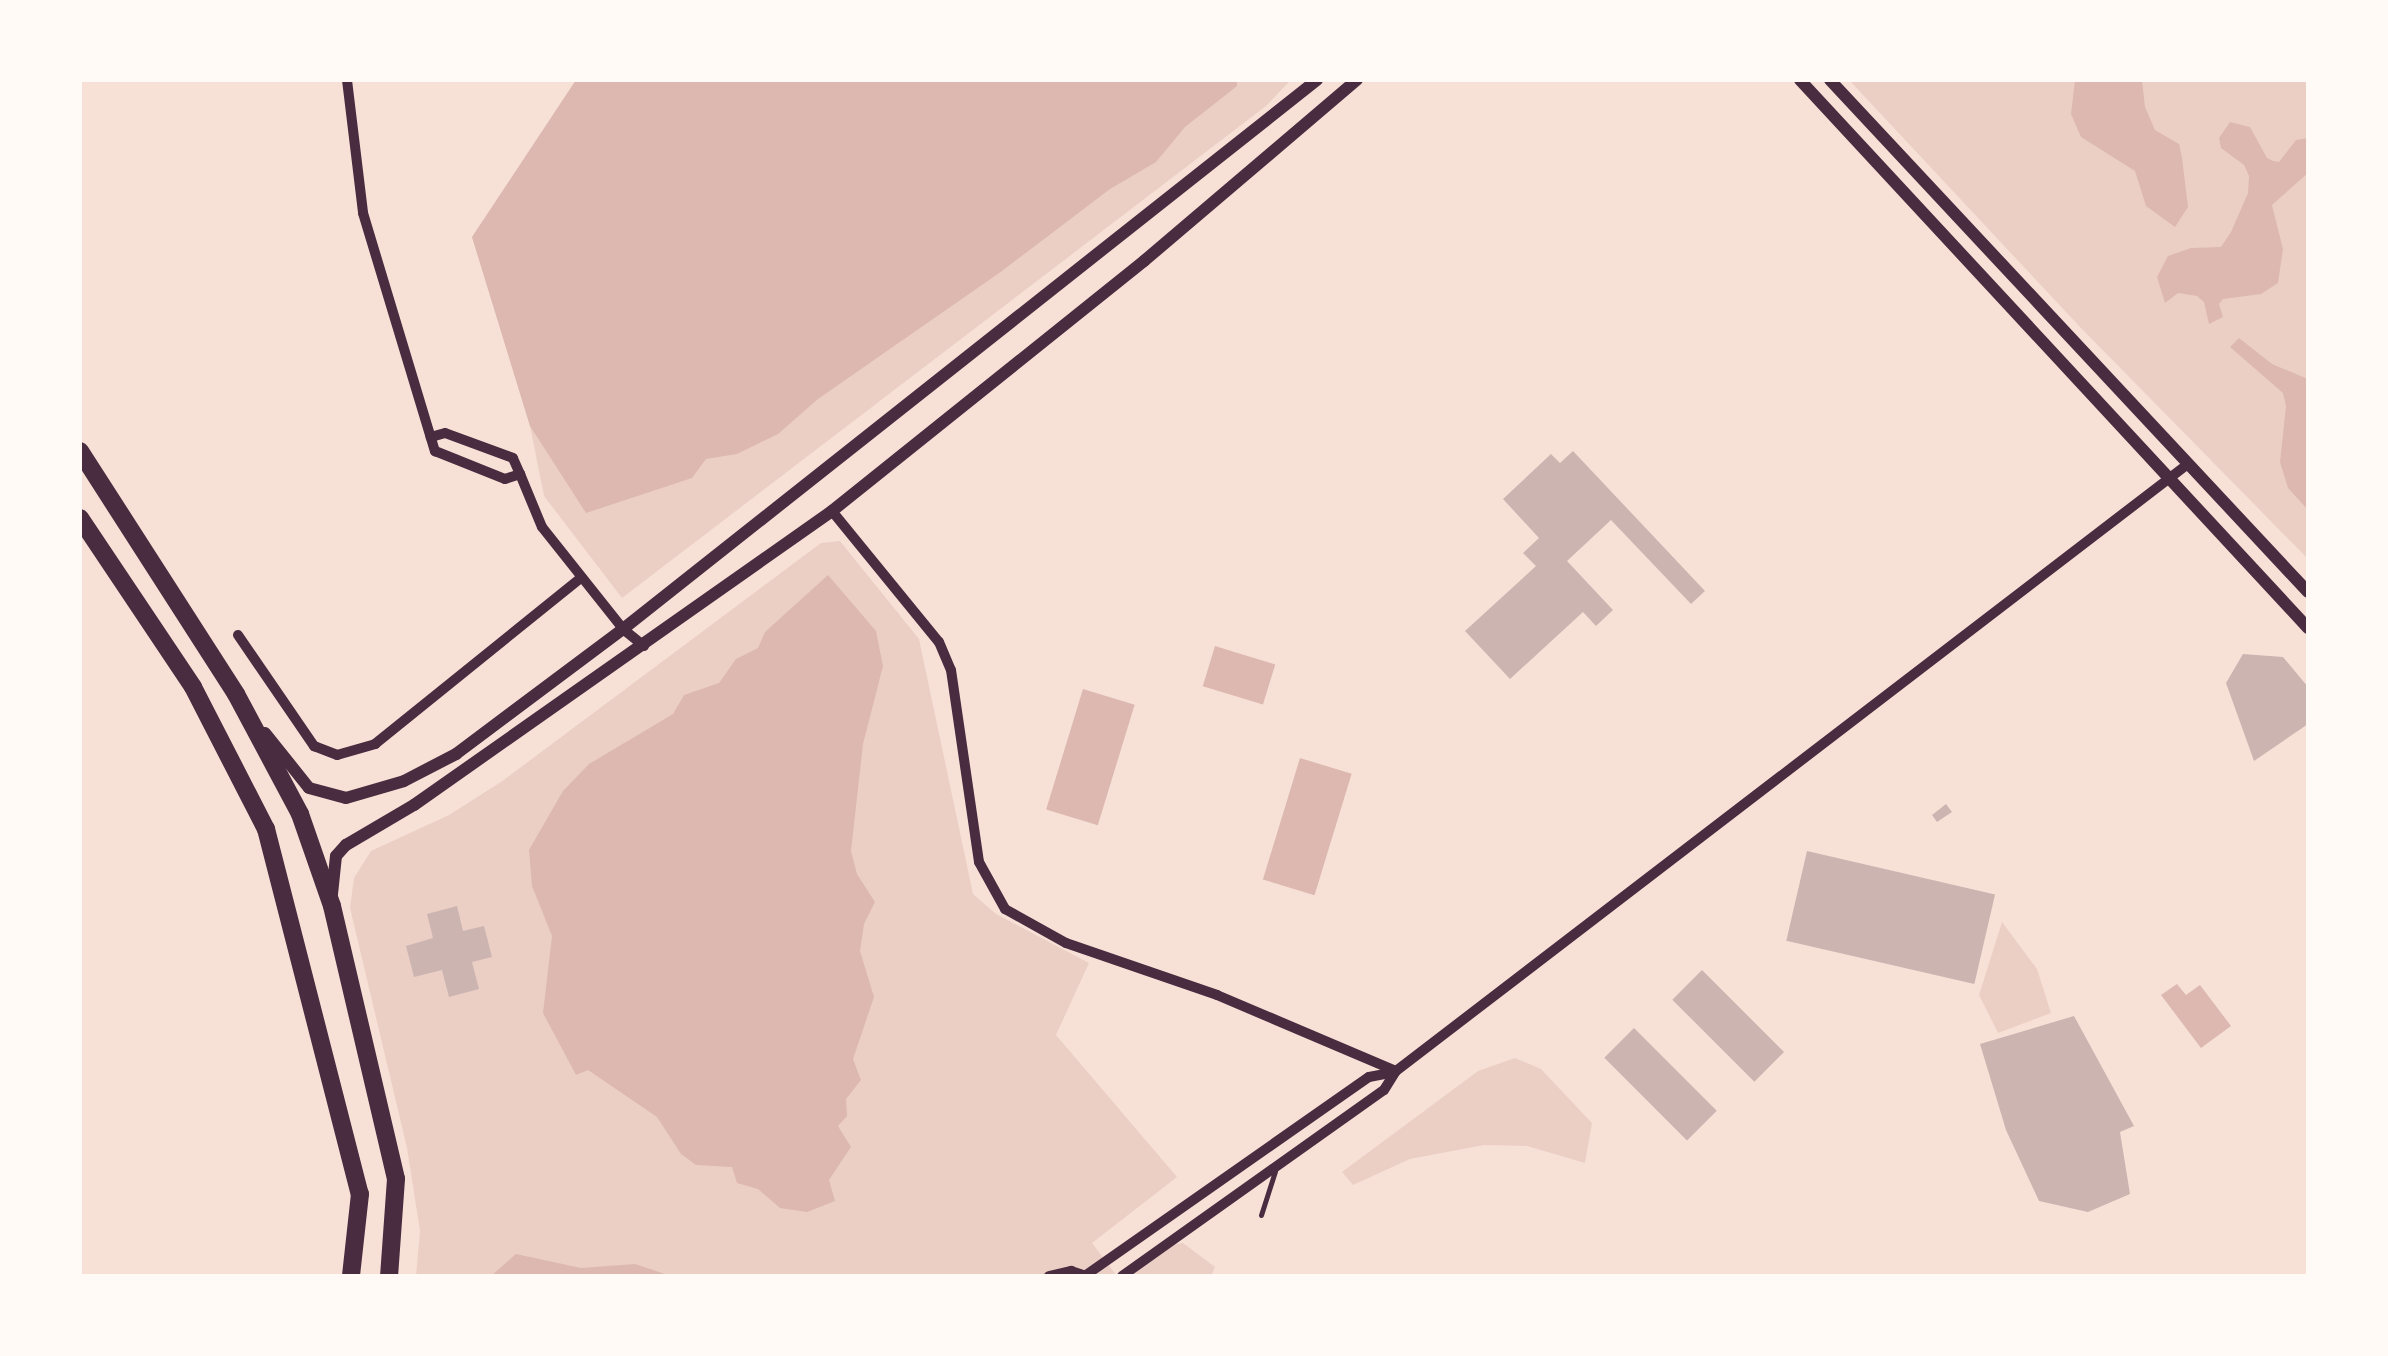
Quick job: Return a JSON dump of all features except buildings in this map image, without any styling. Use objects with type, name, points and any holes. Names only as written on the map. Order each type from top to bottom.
[{"type":"highway","points":[[80,451],[236,694],[300,814],[332,906],[396,1179],[390,1276]]},
{"type":"highway","points":[[80,518],[193,687],[266,829],[360,1194],[351,1276]]},
{"type":"street","points":[[347,80],[363,213],[434,451],[505,479],[520,474]]},
{"type":"street","points":[[236,694],[308,788],[333,796],[358,797],[404,781],[456,754],[623,628],[1317,80]]},
{"type":"street","points":[[332,906],[336,856],[346,845],[414,805],[832,512],[1144,261],[1358,80]]},
{"type":"street","points":[[1800,80],[2308,628]]},
{"type":"street","points":[[1830,80],[2308,592]]},
{"type":"street","points":[[431,437],[445,433],[513,458],[542,526],[623,628],[644,646]]},
{"type":"street","points":[[1126,1273],[1275,1171],[1384,1090],[1396,1072],[2188,464]]},
{"type":"street","points":[[832,512],[939,642],[951,670],[979,862],[1005,909],[1066,943],[1216,995],[1396,1072]]},
{"type":"street","points":[[238,635],[314,746],[337,755],[375,744],[581,578]]},
{"type":"street","points":[[1048,1276],[1071,1270],[1086,1276],[1369,1078],[1396,1072]]},
{"type":"street","points":[[1262,1155],[1275,1171]]},
{"type":"lane","points":[[1260,1216],[1275,1171]]},
{"type":"shaded area","points":[[576,80],[1291,80],[1266,106],[622,598],[544,496],[530,426],[472,237]]},
{"type":"shaded area","points":[[576,80],[1237,80],[1237,86],[1185,127],[1156,162],[1110,189],[1002,271],[818,399],[778,434],[737,454],[706,459],[692,478],[586,513],[530,426],[472,237]]},
{"type":"shaded area","points":[[1849,80],[2308,80],[2308,559],[2080,327]]},
{"type":"shaded area","points":[[2075,80],[2142,80],[2145,107],[2155,130],[2179,144],[2188,207],[2175,227],[2146,206],[2135,171],[2081,137],[2071,114]]},
{"type":"shaded area","points":[[2230,122],[2250,127],[2267,158],[2273,161],[2279,162],[2296,140],[2308,138],[2308,173],[2272,205],[2283,249],[2278,283],[2261,294],[2223,299],[2219,304],[2223,317],[2209,324],[2204,302],[2197,296],[2178,293],[2165,303],[2157,277],[2168,256],[2191,248],[2221,247],[2231,232],[2248,193],[2249,176],[2244,165],[2221,148],[2219,138]]},
{"type":"shaded area","points":[[2239,338],[2272,364],[2308,379],[2308,510],[2288,488],[2280,462],[2286,406],[2283,393],[2230,347]]},
{"type":"shaded area","points":[[840,541],[919,639],[973,894],[996,914],[1089,963],[1056,1035],[1177,1177],[1092,1243],[1117,1276],[416,1276],[420,1231],[407,1148],[350,908],[354,878],[371,851],[449,815],[501,782],[821,543]]},
{"type":"shaded area","points":[[828,575],[876,631],[883,666],[863,744],[851,851],[857,874],[875,902],[864,924],[860,951],[874,997],[853,1059],[861,1080],[846,1099],[847,1116],[838,1126],[851,1147],[829,1180],[835,1201],[807,1212],[780,1208],[758,1189],[737,1183],[732,1167],[696,1165],[681,1154],[657,1117],[588,1070],[576,1075],[543,1013],[552,936],[532,886],[529,850],[563,791],[589,764],[673,714],[684,695],[719,683],[736,659],[758,648],[765,632]]},
{"type":"shaded area","points":[[1215,646],[1275,664],[1263,705],[1203,686]]},
{"type":"shaded area","points":[[1083,689],[1135,705],[1098,825],[1046,809]]},
{"type":"shaded area","points":[[1300,758],[1352,774],[1315,895],[1263,879]]},
{"type":"shaded area","points":[[2002,922],[2037,969],[2051,1013],[1998,1033],[1979,995]]},
{"type":"shaded area","points":[[2177,984],[2186,995],[2200,985],[2231,1026],[2201,1048],[2161,995]]},
{"type":"shaded area","points":[[1515,1058],[1541,1069],[1592,1123],[1585,1163],[1527,1146],[1484,1145],[1410,1159],[1353,1185],[1342,1172],[1478,1071]]},
{"type":"shaded area","points":[[1183,1243],[1215,1267],[1211,1276],[1128,1276],[1163,1246]]},
{"type":"shaded area","points":[[516,1254],[581,1268],[635,1264],[671,1276],[491,1276]]}]
